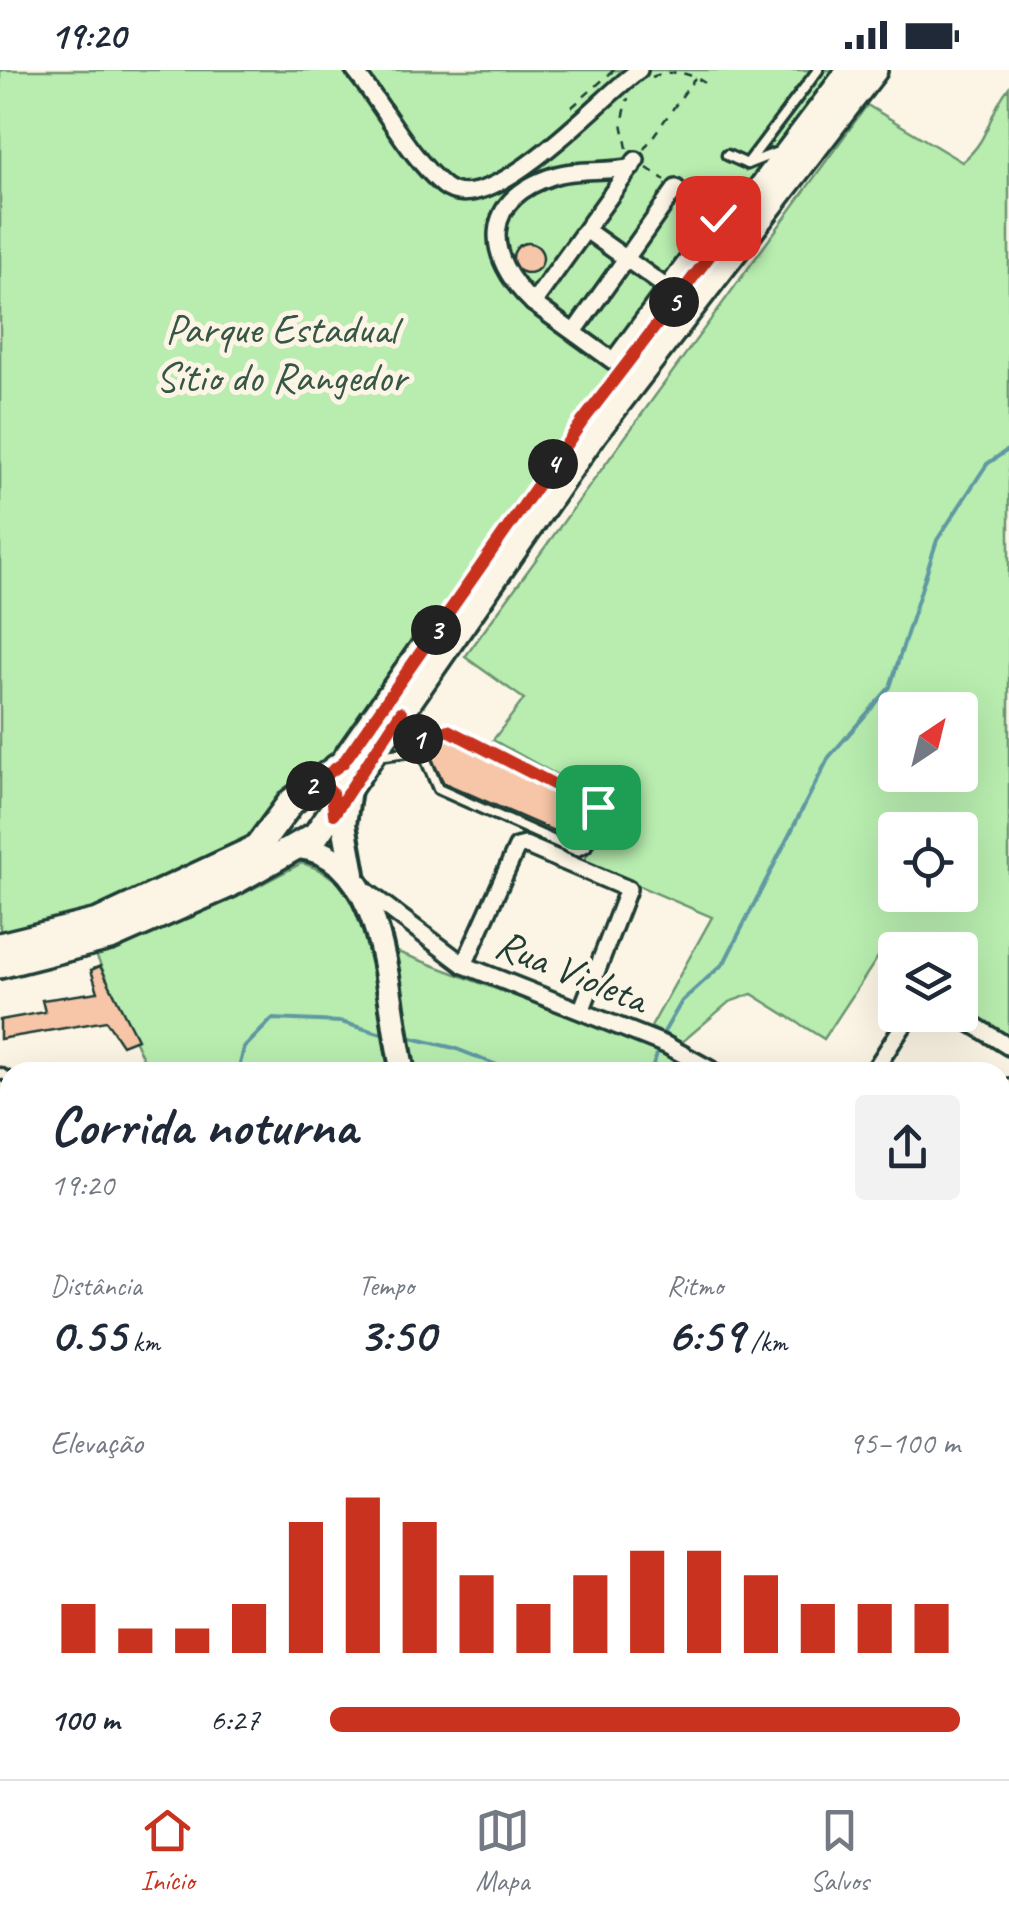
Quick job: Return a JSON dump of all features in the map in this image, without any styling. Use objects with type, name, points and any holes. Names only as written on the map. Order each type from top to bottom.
[{"type":"main road","points":[[0,946],[98,922],[222,868],[258,848],[291,802],[343,763],[582,422],[851,70]]},
{"type":"main road","points":[[0,964],[110,937],[230,884],[299,847],[334,814],[368,758],[594,432],[874,70]]},
{"type":"main road","points":[[311,786],[323,786],[332,792],[334,814]]},
{"type":"main road","points":[[350,786],[344,824],[376,934],[401,1062]]},
{"type":"main road","points":[[299,847],[330,854],[358,881]]},
{"type":"street","points":[[354,70],[432,174],[452,192],[469,194],[490,189],[516,174],[640,76]]},
{"type":"street","points":[[533,303],[634,163]]},
{"type":"street","points":[[634,163],[552,176],[506,207],[495,243],[499,263],[509,280],[533,303],[614,361],[718,218]]},
{"type":"street","points":[[574,332],[676,188]]},
{"type":"street","points":[[586,230],[667,288]]},
{"type":"street","points":[[464,965],[517,847],[526,845],[628,889],[582,1010]]},
{"type":"street","name":"Rua Violeta","points":[[358,881],[464,965],[582,1010],[697,1062]]},
{"type":"street","points":[[376,934],[410,922]]},
{"type":"street","points":[[978,1028],[1009,1047]]},
{"type":"street","points":[[880,1062],[899,1032]]},
{"type":"lane","points":[[748,164],[818,70]]},
{"type":"lane","points":[[726,155],[748,164],[794,145]]},
{"type":"lane","points":[[368,758],[409,748],[417,751],[424,755],[438,789],[577,851],[586,847],[601,815],[598,807],[448,730],[428,740],[416,738],[401,712]]},
{"type":"path","points":[[565,114],[614,70]]},
{"type":"path","points":[[640,76],[664,72],[696,77],[704,83]]},
{"type":"path","points":[[634,163],[696,77]]},
{"type":"path","points":[[630,93],[624,106],[624,140],[634,163],[718,218]]},
{"type":"green space","name":"Parque Estadual Sítio do Rangedor","points":[[0,70],[842,70],[723,222],[570,431],[339,759],[241,850],[58,927],[0,935]]},
{"type":"green space","points":[[1009,87],[1009,1037],[978,1017],[978,932],[878,932],[878,957],[824,1039],[752,994],[729,1002],[681,1043],[651,1027],[712,917],[583,862],[615,807],[493,740],[524,699],[465,657],[867,105],[962,162],[984,135]]},
{"type":"green space","points":[[302,863],[316,868],[347,893],[371,942],[642,1044],[677,1062],[144,1062],[96,955],[235,898]]},
{"type":"building","points":[[528,243],[542,252],[543,258],[534,272],[528,273],[514,264],[513,258],[522,244]]},
{"type":"building","points":[[448,739],[593,812],[579,842],[444,783],[425,747]]},
{"type":"building","points":[[100,966],[137,1039],[122,1045],[106,1021],[0,1039],[0,1020],[45,1012],[42,1000],[98,992],[91,970]]},
{"type":"waterway","points":[[664,1032],[682,1001],[724,963],[829,757],[890,687],[937,540],[987,464],[1009,449]]},
{"type":"waterway","points":[[240,1062],[244,1048],[272,1019],[341,1022],[382,1034]]},
{"type":"waterway","points":[[407,1037],[454,1048],[490,1062]]},
{"type":"waterway","points":[[654,1062],[657,1053]]},
{"type":"route","points":[[598,807],[448,730],[432,739],[416,738],[401,712],[334,814],[336,798],[330,789],[311,786],[343,763],[582,422],[731,228],[718,218]]}]
